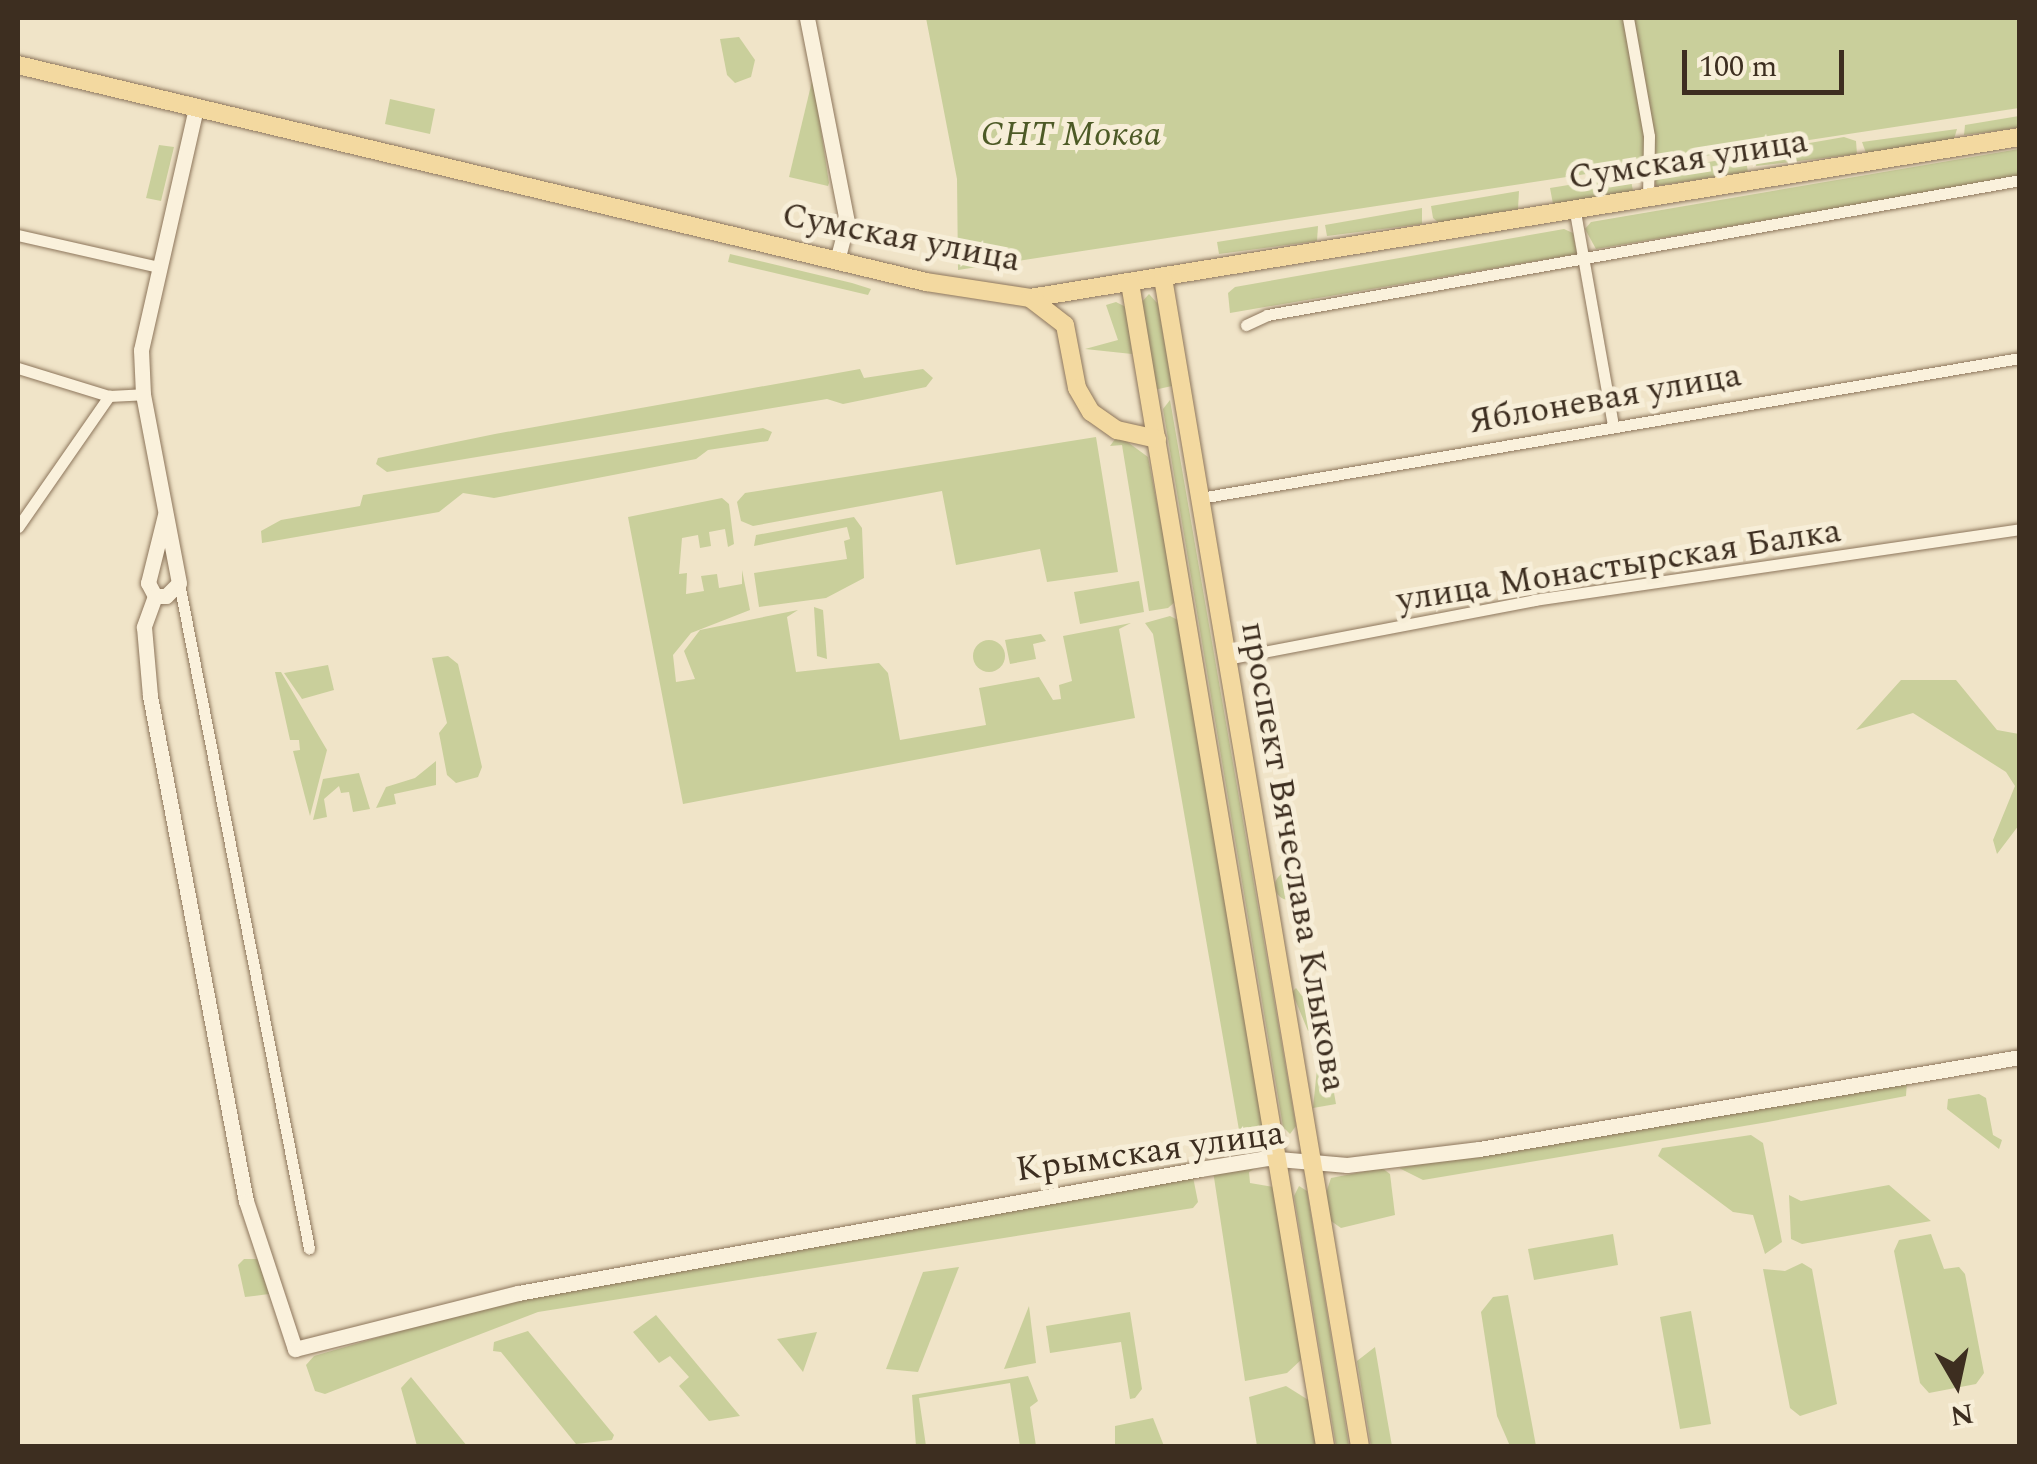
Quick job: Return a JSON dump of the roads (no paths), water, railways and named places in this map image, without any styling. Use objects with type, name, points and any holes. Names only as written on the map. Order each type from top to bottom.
[{"type":"main road","name":"Сумская улица","points":[[18,65],[837,261],[1030,298],[2020,138]]},
{"type":"main road","name":"проспект Вячеслава Клыкова","points":[[1163,278],[1360,1446]]},
{"type":"main road","name":"проспект Вячеслава Клыкова","points":[[1130,284],[1325,1446]]},
{"type":"main road","points":[[1030,298],[1065,326],[1078,388],[1091,412],[1117,430],[1157,439]]},
{"type":"main road","points":[[1153,414],[1157,399],[1168,394],[1184,406]]},
{"type":"main road","points":[[1273,1130],[1292,1143],[1304,1124]]},
{"type":"main road","points":[[1283,1188],[1288,1175],[1300,1170],[1314,1184]]},
{"type":"street","points":[[808,18],[847,222],[837,261]]},
{"type":"street","points":[[1628,18],[1649,136],[1648,200]]},
{"type":"street","points":[[196,108],[141,350],[143,394],[309,1248]]},
{"type":"street","points":[[1246,325],[1267,315],[2020,180]]},
{"type":"street","points":[[1575,212],[1613,424]]},
{"type":"street","points":[[18,234],[159,268]]},
{"type":"street","name":"Яблоневая улица","points":[[1200,498],[1613,424],[2020,358]]},
{"type":"street","points":[[18,368],[109,396],[143,394]]},
{"type":"street","points":[[18,527],[109,396]]},
{"type":"street","points":[[166,511],[148,583],[154,596],[166,596],[179,583]]},
{"type":"street","name":"улица Монастырская Балка","points":[[1226,658],[1534,600],[2020,529]]},
{"type":"street","name":"Крымская улица","points":[[154,596],[144,627],[150,696],[246,1201],[295,1349],[584,1280],[1278,1158],[1348,1165],[1479,1149],[2020,1057]]},
{"type":"park label","name":"СНТ Моква","points":[[1071,135]]}]
